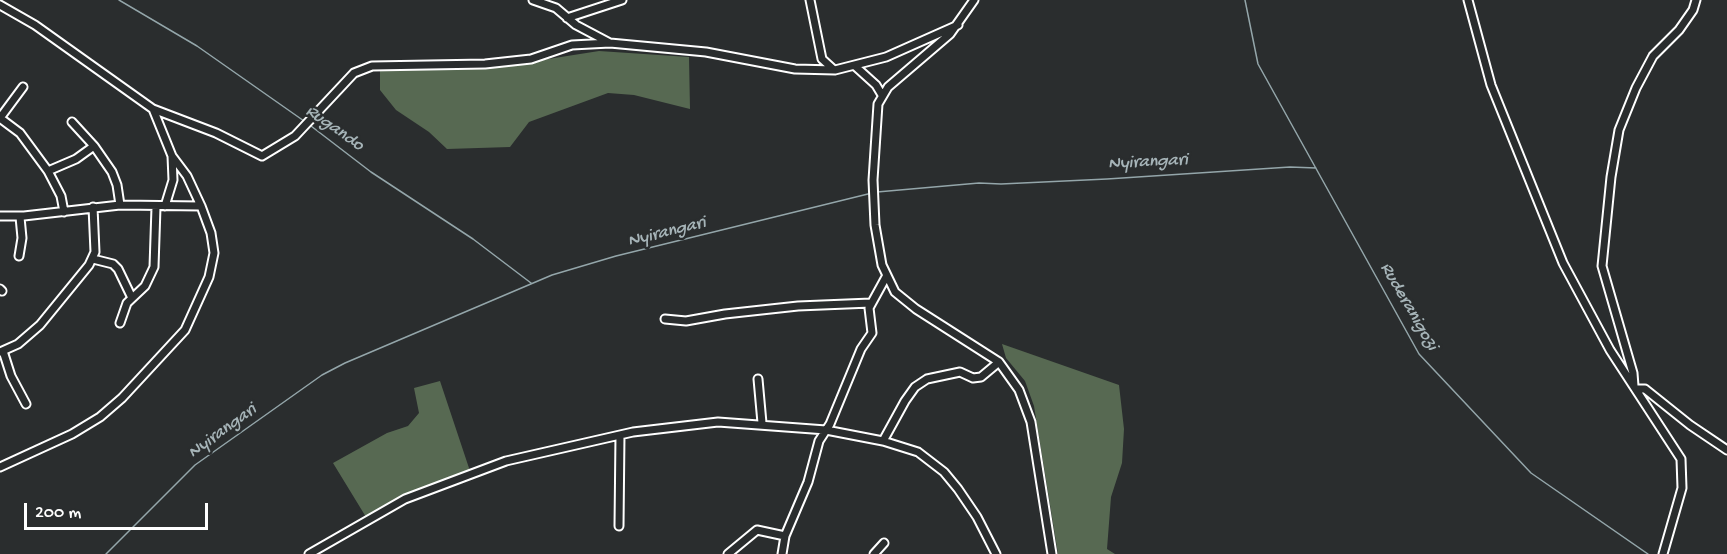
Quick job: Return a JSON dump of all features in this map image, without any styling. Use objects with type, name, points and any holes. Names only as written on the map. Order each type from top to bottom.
[{"type":"street","points":[[533,0],[556,8],[567,18],[610,43]]},
{"type":"street","points":[[567,18],[622,0]]},
{"type":"street","points":[[810,0],[822,59],[835,70]]},
{"type":"street","points":[[974,0],[958,25],[888,87],[882,95],[876,113],[873,189],[875,225],[886,277],[902,299],[999,362],[1019,390],[1031,422],[1052,554]]},
{"type":"street","points":[[1468,0],[1491,85],[1563,263],[1605,343],[1681,459],[1682,488],[1664,554]]},
{"type":"street","points":[[1635,387],[1602,266],[1611,177],[1619,130],[1636,88],[1653,56],[1679,30],[1693,10],[1695,0]]},
{"type":"street","points":[[0,4],[35,25],[153,109],[216,133],[257,156],[266,156],[310,123],[345,82],[362,68],[383,65],[485,63],[531,59],[572,45],[610,43],[706,52],[795,69],[835,70],[886,57],[958,25]]},
{"type":"street","points":[[855,66],[876,85],[882,95]]},
{"type":"street","points":[[23,87],[0,118],[20,134],[48,171],[61,196],[64,212]]},
{"type":"street","points":[[0,467],[72,434],[114,406],[180,336],[203,293],[213,261],[213,244],[201,206],[187,176],[172,156],[153,109]]},
{"type":"street","points":[[72,123],[94,146],[112,172],[120,205]]},
{"type":"street","points":[[48,171],[76,159],[94,146]]},
{"type":"street","points":[[165,206],[173,180],[172,156]]},
{"type":"street","points":[[0,216],[20,217],[120,205],[201,206]]},
{"type":"street","points":[[26,404],[1,352],[18,344],[40,324],[93,259],[95,252],[93,207]]},
{"type":"street","points":[[120,323],[132,298],[145,286],[154,267],[156,207]]},
{"type":"street","points":[[19,256],[22,238],[20,217]]},
{"type":"street","points":[[93,259],[113,264],[118,269],[132,298]]},
{"type":"street","points":[[782,554],[785,536],[804,495],[816,449],[861,350],[872,333],[868,311],[886,277]]},
{"type":"street","points":[[665,319],[686,321],[798,306],[871,303]]},
{"type":"street","points":[[883,441],[915,387],[927,379],[960,372],[974,378],[981,377],[999,362]]},
{"type":"street","points":[[758,380],[762,423]]},
{"type":"street","points":[[1635,387],[1645,389],[1690,425],[1727,450]]},
{"type":"street","points":[[309,554],[405,499],[453,479],[533,453],[677,425],[762,423],[826,430],[883,441],[918,452],[944,472],[978,517],[995,552],[986,554]]},
{"type":"street","points":[[619,526],[620,435]]},
{"type":"street","points":[[728,554],[757,530],[785,536]]},
{"type":"street","points":[[874,554],[884,543]]},
{"type":"green space","points":[[599,51],[689,57],[690,109],[634,95],[608,93],[529,122],[510,147],[447,149],[429,132],[396,110],[380,90],[380,69],[427,66],[491,68]]},
{"type":"green space","points":[[1002,344],[1119,385],[1124,429],[1122,463],[1111,497],[1107,549],[1115,554],[1058,554],[1034,406],[1025,381],[1006,358]]},
{"type":"green space","points":[[440,381],[470,471],[421,489],[366,517],[333,463],[387,433],[408,426],[419,413],[414,388]]},
{"type":"waterway","name":"Rugando","points":[[119,0],[197,46],[304,121]]},
{"type":"waterway","name":"Ruderanigozi","points":[[1245,0],[1258,64],[1419,354],[1531,473],[1648,554]]},
{"type":"waterway","name":"Rugando","points":[[311,126],[371,172],[473,239],[531,283]]},
{"type":"waterway","name":"Nyirangari","points":[[877,192],[979,183],[1107,179],[1290,167],[1316,168]]},
{"type":"waterway","name":"Nyirangari","points":[[106,554],[195,465],[322,375],[345,363],[552,275],[616,256],[872,193]]}]
